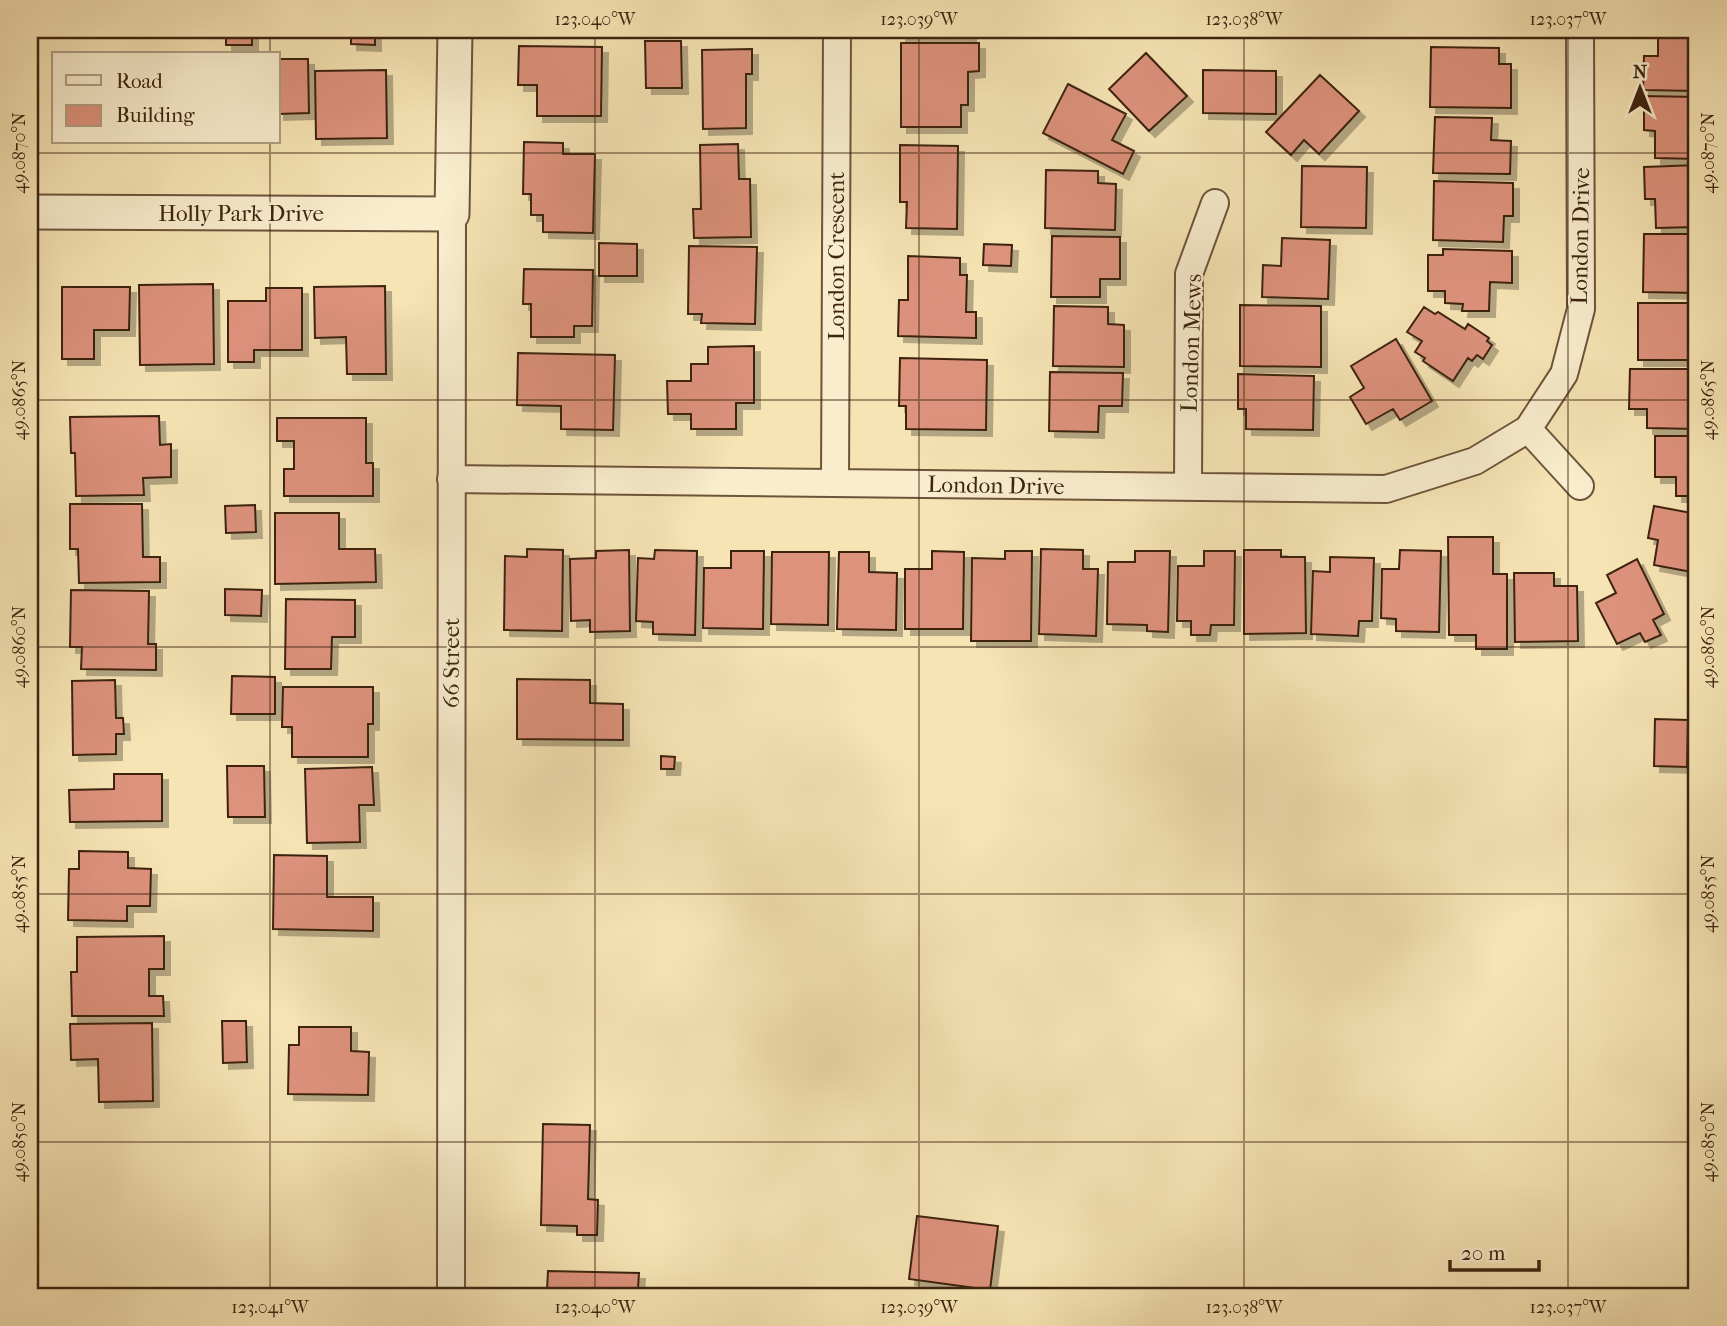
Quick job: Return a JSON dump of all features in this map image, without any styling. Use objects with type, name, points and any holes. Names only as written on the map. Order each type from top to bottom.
[{"type":"street","name":"66 Street","points":[[450,1296],[452,214],[455,30]]},
{"type":"street","name":"London Crescent","points":[[835,483],[837,30]]},
{"type":"street","name":"London Drive","points":[[451,479],[1386,489],[1475,461],[1528,429],[1564,374],[1581,309],[1580,30]]},
{"type":"street","name":"London Mews","points":[[1188,487],[1189,274],[1215,203]]},
{"type":"street","name":"Holly Park Drive","points":[[30,212],[452,214]]},
{"type":"street","points":[[1528,429],[1580,486]]},
{"type":"building","points":[[226,30],[252,30],[252,45],[226,45]]},
{"type":"building","points":[[351,30],[375,30],[375,45],[351,44]]},
{"type":"building","points":[[900,30],[971,30],[970,35],[900,35]]},
{"type":"building","points":[[1658,30],[1697,30],[1697,91],[1643,90],[1644,56],[1658,56]]},
{"type":"building","points":[[645,41],[681,41],[682,88],[646,88]]},
{"type":"building","points":[[901,43],[979,43],[979,71],[968,72],[968,105],[961,105],[961,127],[901,127]]},
{"type":"building","points":[[519,46],[602,47],[601,116],[537,116],[537,85],[518,85]]},
{"type":"building","points":[[1431,47],[1499,48],[1499,64],[1511,64],[1511,108],[1430,107]]},
{"type":"building","points":[[752,49],[752,74],[746,74],[746,128],[703,129],[702,50]]},
{"type":"building","points":[[1146,53],[1187,96],[1149,131],[1109,89]]},
{"type":"building","points":[[280,59],[308,59],[309,113],[280,114]]},
{"type":"building","points":[[386,70],[387,138],[316,139],[315,71]]},
{"type":"building","points":[[1203,70],[1276,71],[1276,114],[1203,113]]},
{"type":"building","points":[[1320,75],[1359,111],[1319,154],[1304,140],[1291,155],[1266,132]]},
{"type":"building","points":[[1068,84],[1126,114],[1112,140],[1134,151],[1123,174],[1043,133]]},
{"type":"building","points":[[1644,96],[1697,97],[1697,159],[1655,158],[1655,131],[1644,130]]},
{"type":"building","points":[[1435,117],[1492,118],[1491,140],[1511,141],[1510,174],[1433,173]]},
{"type":"building","points":[[524,142],[563,143],[563,154],[595,154],[593,233],[543,232],[543,215],[531,215],[531,194],[523,194]]},
{"type":"building","points":[[738,144],[739,179],[750,179],[751,237],[694,238],[693,209],[701,209],[700,145]]},
{"type":"building","points":[[900,145],[958,146],[957,229],[906,228],[907,202],[900,202]]},
{"type":"building","points":[[1697,165],[1697,227],[1656,228],[1655,199],[1645,199],[1644,167]]},
{"type":"building","points":[[1302,166],[1367,167],[1366,228],[1301,227]]},
{"type":"building","points":[[1046,170],[1098,171],[1098,183],[1116,184],[1115,230],[1045,228]]},
{"type":"building","points":[[1434,181],[1513,183],[1513,216],[1504,216],[1503,242],[1433,240]]},
{"type":"building","points":[[1644,234],[1697,234],[1697,293],[1643,292]]},
{"type":"building","points":[[1052,236],[1120,237],[1120,279],[1100,279],[1100,297],[1051,297]]},
{"type":"building","points":[[1282,238],[1330,240],[1328,299],[1262,297],[1263,265],[1281,266]]},
{"type":"building","points":[[599,243],[637,244],[637,276],[599,276]]},
{"type":"building","points":[[984,244],[1012,245],[1011,266],[983,265]]},
{"type":"building","points":[[689,246],[757,247],[755,324],[701,323],[702,314],[688,314]]},
{"type":"building","points":[[1443,249],[1512,251],[1512,283],[1490,282],[1489,311],[1462,311],[1463,304],[1445,303],[1445,291],[1428,291],[1428,255],[1443,255]]},
{"type":"building","points":[[908,256],[960,258],[960,275],[967,275],[966,312],[976,312],[976,338],[898,336],[899,300],[908,300]]},
{"type":"building","points":[[524,269],[593,270],[592,326],[574,326],[574,337],[531,337],[531,304],[523,304]]},
{"type":"building","points":[[213,284],[214,364],[140,365],[139,285]]},
{"type":"building","points":[[385,286],[386,374],[347,374],[346,337],[315,338],[314,287]]},
{"type":"building","points":[[62,287],[130,287],[129,330],[94,330],[94,359],[62,359]]},
{"type":"building","points":[[266,288],[302,288],[302,350],[254,350],[254,362],[228,362],[228,301],[266,301]]},
{"type":"building","points":[[1638,303],[1697,303],[1697,360],[1638,360]]},
{"type":"building","points":[[1240,305],[1321,306],[1321,367],[1240,366]]},
{"type":"building","points":[[1054,306],[1108,307],[1108,324],[1124,325],[1124,367],[1053,366]]},
{"type":"building","points":[[1424,307],[1435,314],[1438,312],[1465,329],[1468,324],[1489,338],[1487,341],[1492,345],[1483,359],[1477,355],[1472,361],[1468,358],[1453,381],[1423,361],[1425,358],[1415,352],[1422,341],[1407,332]]},
{"type":"building","points":[[1396,339],[1432,401],[1400,420],[1393,409],[1366,424],[1350,397],[1364,388],[1351,366]]},
{"type":"building","points":[[754,346],[754,403],[736,403],[736,429],[691,429],[691,414],[668,414],[667,381],[691,381],[691,364],[708,364],[708,347]]},
{"type":"building","points":[[518,353],[615,355],[613,430],[561,429],[561,406],[517,405]]},
{"type":"building","points":[[900,358],[987,360],[986,430],[906,429],[906,406],[899,406]]},
{"type":"building","points":[[1630,369],[1697,369],[1697,429],[1647,428],[1647,409],[1629,409]]},
{"type":"building","points":[[1050,372],[1123,373],[1122,406],[1099,406],[1098,432],[1049,431]]},
{"type":"building","points":[[1238,374],[1314,376],[1313,430],[1246,429],[1246,409],[1238,409]]},
{"type":"building","points":[[159,416],[160,445],[171,444],[171,477],[143,478],[144,495],[76,496],[75,453],[71,453],[70,417]]},
{"type":"building","points":[[277,418],[366,418],[366,463],[373,463],[373,496],[284,496],[284,469],[294,469],[294,441],[277,441]]},
{"type":"building","points":[[1655,436],[1697,436],[1697,496],[1676,496],[1676,477],[1655,477]]},
{"type":"building","points":[[70,504],[142,504],[143,557],[160,557],[160,582],[79,583],[78,549],[70,549]]},
{"type":"building","points":[[255,505],[256,532],[226,533],[225,506]]},
{"type":"building","points":[[1654,506],[1697,514],[1697,573],[1654,565],[1658,540],[1648,538]]},
{"type":"building","points":[[275,513],[339,513],[339,549],[375,549],[376,582],[275,584]]},
{"type":"building","points":[[1448,537],[1493,537],[1493,574],[1507,574],[1507,649],[1476,649],[1476,635],[1449,635]]},
{"type":"building","points":[[527,549],[563,550],[562,631],[504,630],[505,556],[527,557]]},
{"type":"building","points":[[1041,549],[1083,550],[1083,569],[1098,569],[1096,636],[1039,634]]},
{"type":"building","points":[[629,550],[630,631],[590,632],[590,620],[571,621],[570,559],[596,558],[596,551]]},
{"type":"building","points":[[655,550],[697,551],[695,635],[653,634],[653,622],[636,621],[638,558],[654,559]]},
{"type":"building","points":[[1244,550],[1281,550],[1281,557],[1305,557],[1306,633],[1244,634]]},
{"type":"building","points":[[1400,550],[1441,551],[1439,632],[1396,631],[1396,619],[1381,618],[1382,569],[1399,569]]},
{"type":"building","points":[[731,551],[764,551],[763,629],[703,628],[704,568],[731,568]]},
{"type":"building","points":[[932,551],[964,552],[963,629],[905,629],[905,569],[932,569]]},
{"type":"building","points":[[1005,551],[1032,551],[1031,641],[971,641],[972,558],[1005,559]]},
{"type":"building","points":[[1135,551],[1170,551],[1168,632],[1147,631],[1147,625],[1107,624],[1108,562],[1135,562]]},
{"type":"building","points":[[1204,551],[1235,551],[1234,625],[1211,625],[1210,635],[1191,635],[1191,621],[1177,621],[1178,566],[1204,566]]},
{"type":"building","points":[[772,552],[829,552],[828,625],[771,624]]},
{"type":"building","points":[[839,552],[869,552],[869,572],[897,573],[896,630],[837,629]]},
{"type":"building","points":[[1330,557],[1374,558],[1372,621],[1359,621],[1358,636],[1311,634],[1313,571],[1330,572]]},
{"type":"building","points":[[1637,559],[1664,614],[1653,620],[1661,635],[1645,642],[1640,633],[1617,644],[1596,603],[1616,593],[1607,575]]},
{"type":"building","points":[[1514,573],[1554,573],[1554,586],[1577,586],[1578,641],[1515,642]]},
{"type":"building","points":[[225,589],[262,590],[261,616],[225,615]]},
{"type":"building","points":[[71,590],[149,591],[148,644],[156,644],[156,670],[81,669],[82,647],[70,647]]},
{"type":"building","points":[[286,599],[355,600],[355,637],[332,637],[331,669],[285,669]]},
{"type":"building","points":[[232,676],[275,677],[275,714],[231,714]]},
{"type":"building","points":[[517,679],[590,680],[590,703],[623,704],[623,740],[517,739]]},
{"type":"building","points":[[115,680],[116,718],[123,718],[124,734],[116,734],[116,754],[73,755],[72,681]]},
{"type":"building","points":[[283,687],[373,687],[373,724],[368,724],[368,757],[292,757],[292,727],[282,727]]},
{"type":"building","points":[[1655,719],[1688,720],[1687,767],[1654,766]]},
{"type":"building","points":[[661,756],[675,757],[674,769],[661,769]]},
{"type":"building","points":[[227,766],[264,766],[265,817],[228,817]]},
{"type":"building","points":[[372,767],[374,805],[359,805],[360,842],[307,843],[305,769]]},
{"type":"building","points":[[114,774],[162,774],[162,821],[70,822],[69,790],[114,789]]},
{"type":"building","points":[[79,851],[128,852],[128,868],[151,869],[150,906],[127,906],[127,921],[68,920],[69,869],[79,869]]},
{"type":"building","points":[[274,855],[327,856],[327,897],[373,897],[373,931],[273,929]]},
{"type":"building","points":[[164,936],[164,969],[149,969],[149,996],[163,996],[164,1016],[72,1016],[71,972],[77,972],[77,937]]},
{"type":"building","points":[[222,1021],[246,1021],[247,1062],[223,1063]]},
{"type":"building","points":[[152,1023],[153,1101],[99,1102],[98,1059],[71,1060],[70,1024]]},
{"type":"building","points":[[299,1027],[351,1027],[351,1051],[369,1052],[368,1095],[288,1094],[289,1045],[299,1045]]},
{"type":"building","points":[[543,1124],[590,1125],[588,1199],[598,1200],[597,1235],[577,1235],[577,1226],[541,1225]]},
{"type":"building","points":[[917,1216],[998,1226],[990,1290],[909,1279]]},
{"type":"building","points":[[548,1271],[639,1273],[638,1288],[644,1288],[644,1296],[628,1296],[628,1291],[595,1290],[594,1296],[574,1296],[574,1291],[547,1290]]}]
